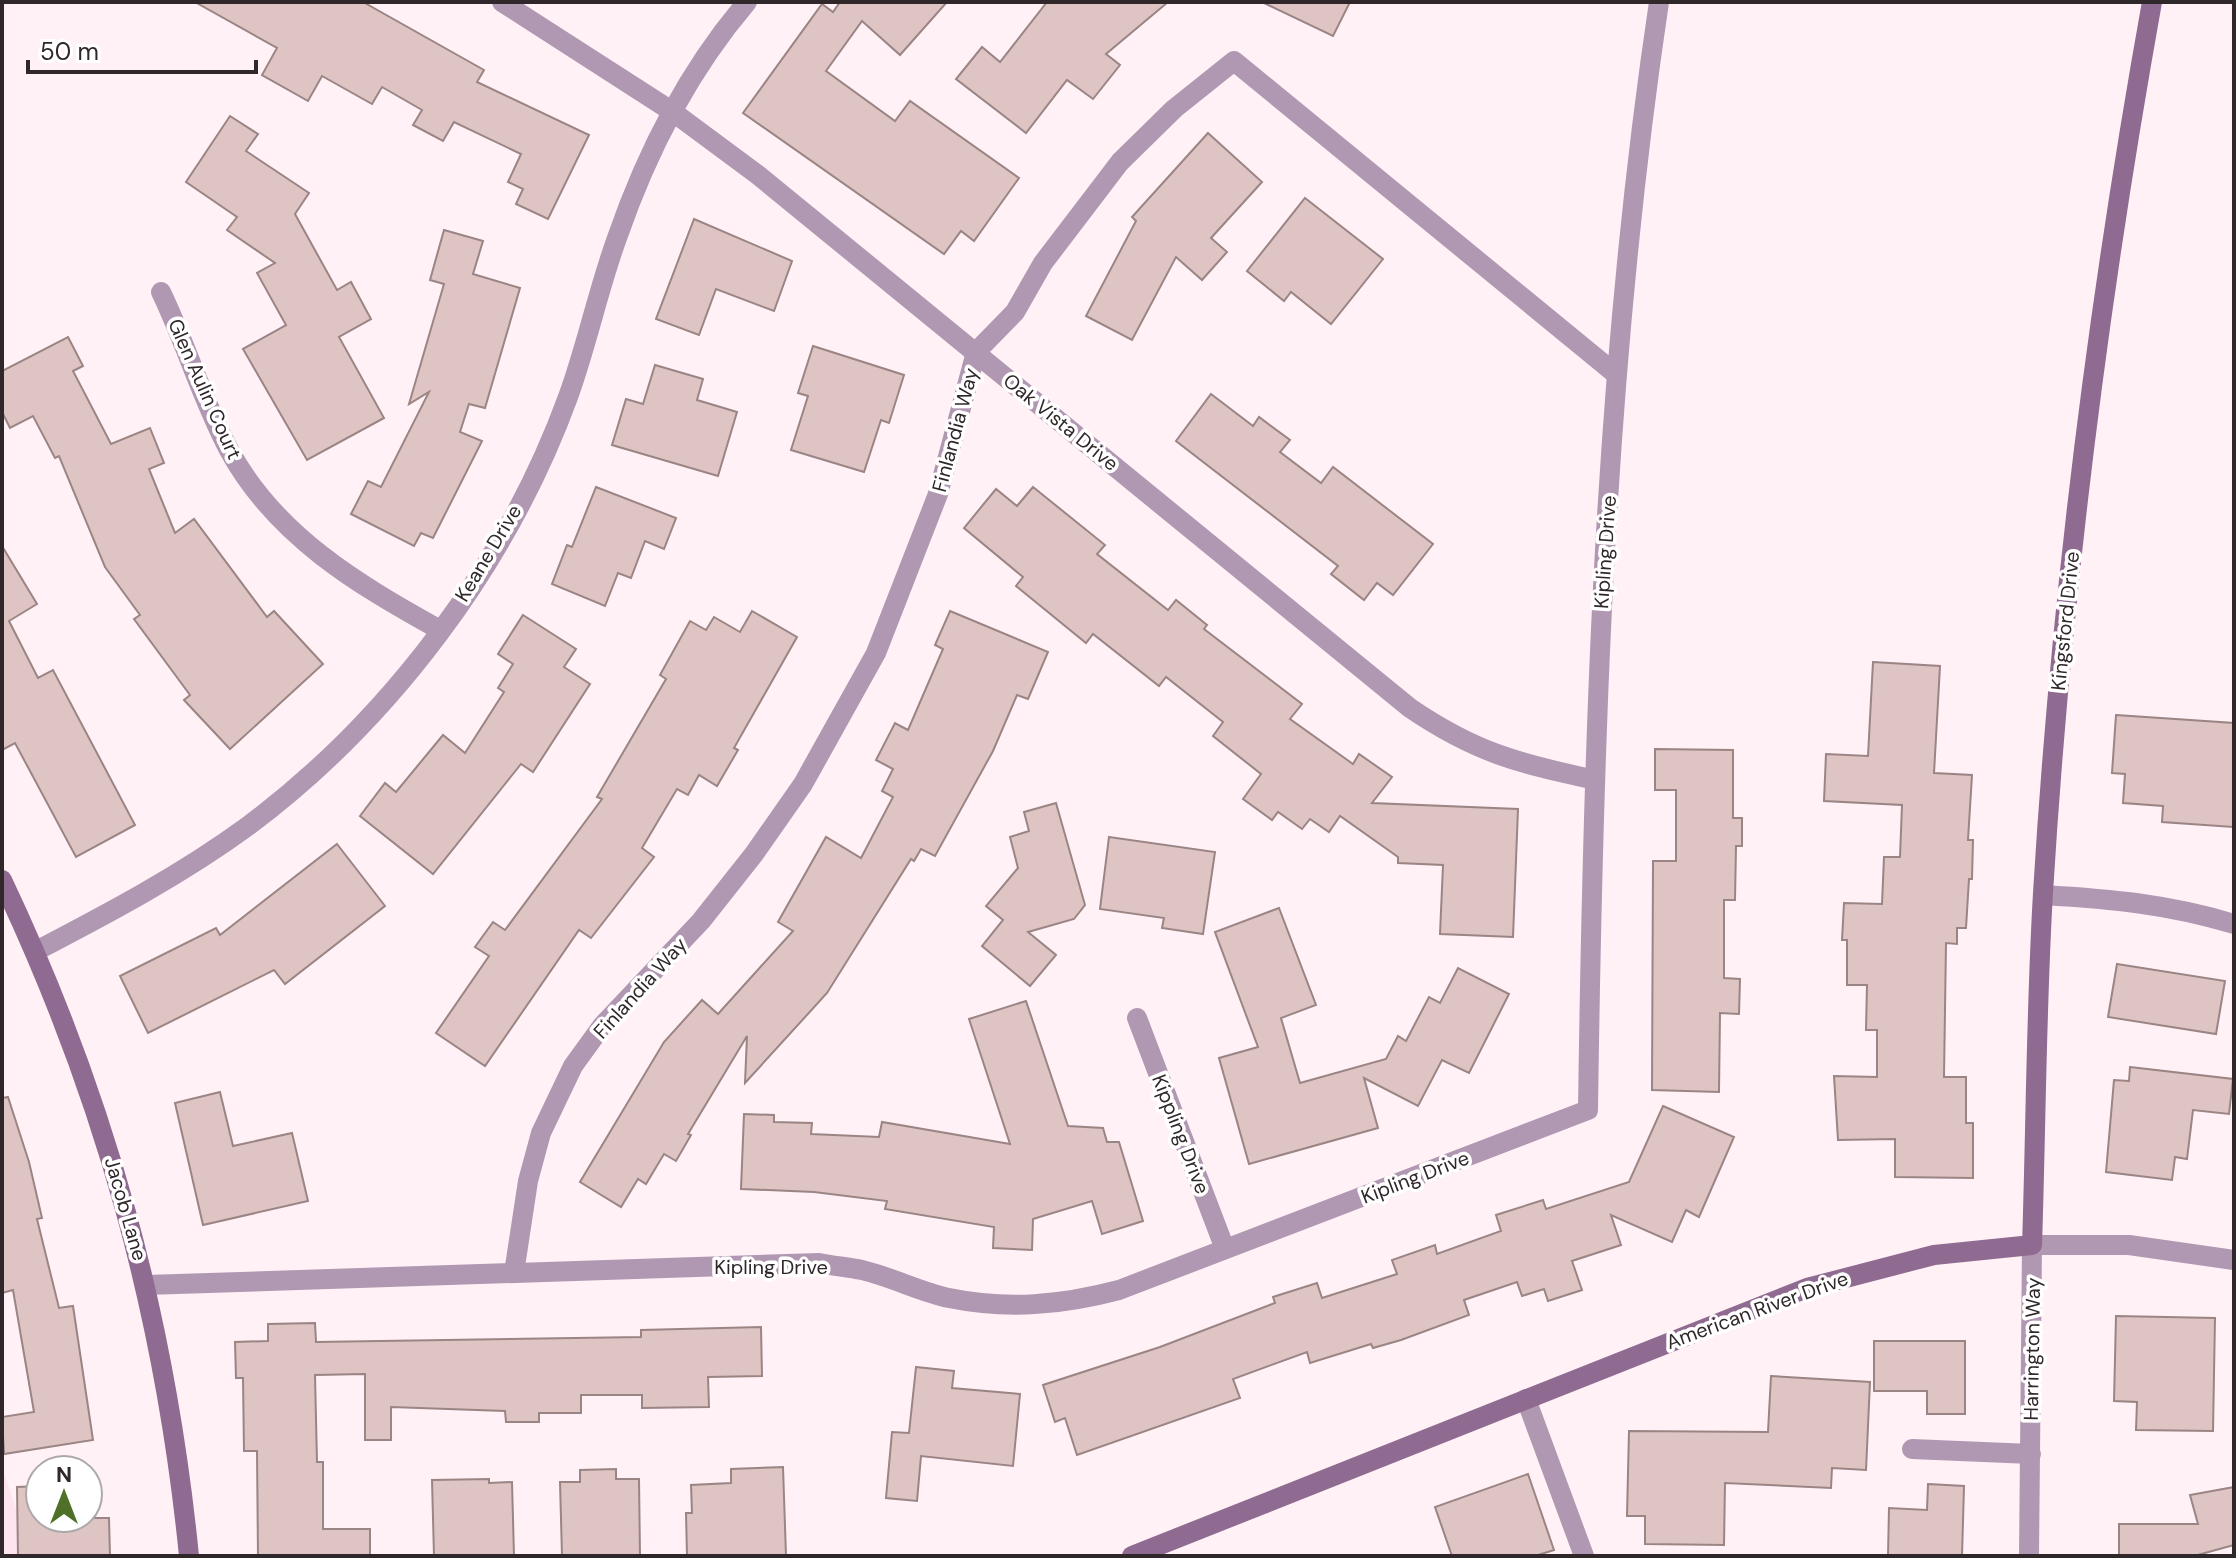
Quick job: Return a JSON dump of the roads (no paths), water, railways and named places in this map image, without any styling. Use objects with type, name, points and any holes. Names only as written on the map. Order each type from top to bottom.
[{"type":"street","name":"Oak Vista Drive","points":[[502,2],[673,112],[758,175],[1420,715],[1472,747],[1519,763],[1595,780]]},
{"type":"street","name":"Keane Drive","points":[[36,951],[136,899],[249,825],[301,782],[374,711],[440,630],[495,549],[542,459],[568,397],[617,238],[646,163],[712,49],[747,2]]},
{"type":"street","name":"Kipling Drive","points":[[146,1285],[819,1263],[862,1270],[946,1297],[1033,1306],[1077,1301],[1119,1290],[1588,1110],[1599,646],[1617,375],[1659,2]]},
{"type":"street","name":"Kingsford Drive","points":[[2032,1245],[2043,895],[2057,696],[2086,430],[2123,164],[2152,2]]},
{"type":"street","name":"Finlandia Way","points":[[514,1273],[528,1181],[538,1145],[573,1066],[602,1026],[701,921],[754,854],[803,784],[876,653],[938,494],[976,352],[1015,312],[1043,263],[1120,162],[1174,109],[1234,61],[1617,375]]},
{"type":"street","name":"Glen Aulin Court","points":[[161,292],[229,450],[277,516],[316,554],[360,585],[440,630]]},
{"type":"street","name":"Jacob Lane","points":[[2,880],[36,951],[78,1056],[120,1183],[166,1379],[189,1556]]},
{"type":"street","points":[[2043,895],[2133,900],[2179,908],[2234,924]]},
{"type":"street","name":"Kippling Drive","points":[[1137,1018],[1225,1249]]},
{"type":"street","name":"American River Drive","points":[[1132,1556],[1807,1288],[1934,1255],[2032,1245],[2129,1245],[2234,1260]]},
{"type":"street","name":"Harrington Way","points":[[2029,1556],[2032,1245]]},
{"type":"street","points":[[1526,1399],[1584,1556]]},
{"type":"street","points":[[1912,1449],[2031,1454]]}]
